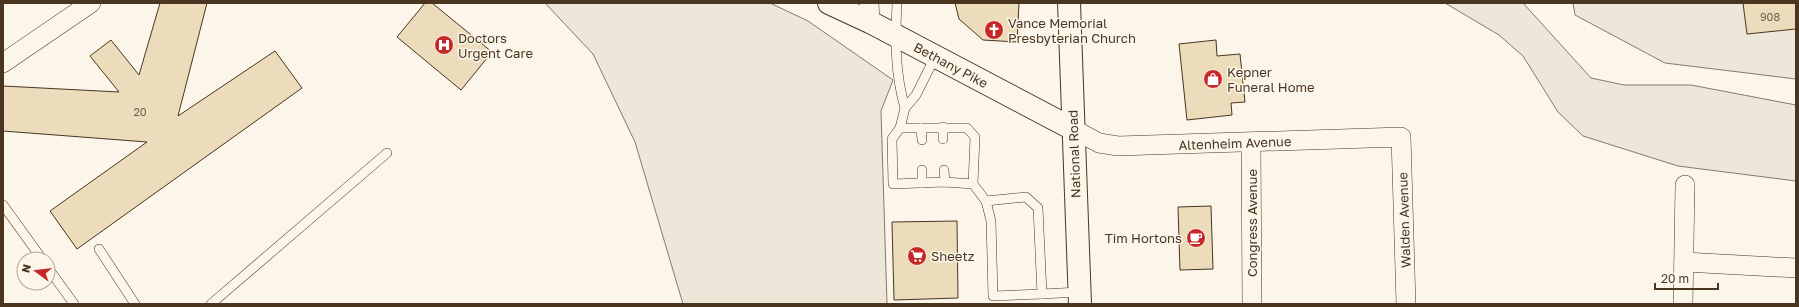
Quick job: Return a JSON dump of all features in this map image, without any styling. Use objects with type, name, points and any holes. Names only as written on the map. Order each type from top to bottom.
[{"type":"main road","name":"Bethany Pike","points":[[829,3],[869,12],[895,35],[1073,129]]},
{"type":"main road","name":"National Road","points":[[1069,3],[1079,298]]},
{"type":"street","points":[[3,63],[91,3]]},
{"type":"street","name":"Altenheim Avenue","points":[[1073,129],[1099,143],[1118,146],[1401,137]]},
{"type":"street","name":"Walden Avenue","points":[[1401,137],[1406,304]]},
{"type":"street","name":"Congress Avenue","points":[[1251,142],[1252,304]]},
{"type":"street","points":[[1683,304],[1685,185]]},
{"type":"street","points":[[1684,262],[1796,268]]},
{"type":"lane","points":[[897,3],[895,35],[901,93],[905,108]]},
{"type":"lane","points":[[936,56],[916,95],[905,108],[900,128],[892,139],[893,184],[945,182],[973,184]]},
{"type":"lane","points":[[943,127],[944,139]]},
{"type":"lane","points":[[900,128],[967,128],[975,137],[973,184],[986,201],[991,221],[994,296],[1042,294],[1079,298]]},
{"type":"lane","points":[[921,128],[922,140]]},
{"type":"lane","points":[[211,304],[387,153]]},
{"type":"lane","points":[[922,170],[922,183]]},
{"type":"lane","points":[[944,170],[945,182]]},
{"type":"lane","points":[[986,201],[1026,197],[1038,208],[1036,242],[1037,269],[1042,294]]},
{"type":"lane","points":[[3,205],[36,251]]},
{"type":"lane","points":[[991,221],[1001,226]]},
{"type":"lane","points":[[992,247],[1001,251]]},
{"type":"lane","points":[[99,249],[135,304]]},
{"type":"lane","points":[[56,279],[74,304]]},
{"type":"shaded area","points":[[545,3],[770,3],[808,21],[893,80],[881,111],[887,304],[683,304],[635,142],[593,54]]},
{"type":"shaded area","points":[[1445,3],[1523,3],[1591,78],[1624,85],[1691,85],[1796,105],[1796,181],[1678,166],[1583,136],[1558,112],[1523,56],[1499,35]]},
{"type":"shaded area","points":[[1573,3],[1796,3],[1796,79],[1665,63],[1575,15]]},
{"type":"building","points":[[160,3],[207,3],[178,116],[275,51],[302,88],[77,249],[50,211],[147,142],[3,131],[3,86],[119,92],[90,56],[111,40],[139,75]]},
{"type":"building","name":"Doctors Urgent Care","points":[[425,3],[432,3],[492,52],[461,90],[397,37]]},
{"type":"building","name":"Vance Memorial Presbyterian Church","points":[[955,3],[1019,3],[1017,42],[983,40],[959,19]]},
{"type":"building","points":[[1743,3],[1796,3],[1796,29],[1747,34]]},
{"type":"building","name":"Kepner Funeral Home","points":[[1216,40],[1217,56],[1240,54],[1245,102],[1231,103],[1232,115],[1187,120],[1179,44]]},
{"type":"building","name":"Tim Hortons","points":[[1211,206],[1213,269],[1180,270],[1178,207]]},
{"type":"building","points":[[957,221],[958,298],[894,300],[892,222]]},
{"type":"place","name":"Vance Memorial Presbyterian Church","points":[[994,30]]},
{"type":"place","name":"Doctors Urgent Care","points":[[444,45]]},
{"type":"place","name":"Kepner Funeral Home","points":[[1213,79]]},
{"type":"place","name":"Tim Hortons","points":[[1196,238]]},
{"type":"place","name":"Sheetz","points":[[917,256]]}]
